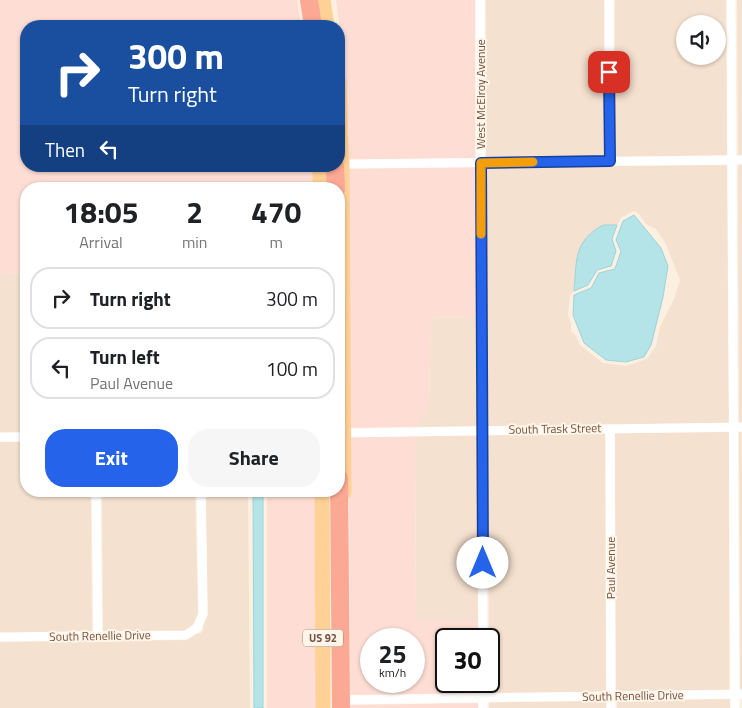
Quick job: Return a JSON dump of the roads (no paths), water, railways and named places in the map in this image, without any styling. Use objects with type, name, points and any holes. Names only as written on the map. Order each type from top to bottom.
[{"type":"highway","points":[[309,0],[312,20]]},
{"type":"highway","points":[[321,0],[324,20]]},
{"type":"highway","points":[[328,497],[334,706]]},
{"type":"highway","points":[[334,706],[339,497]]},
{"type":"main road","points":[[305,0],[308,20]]},
{"type":"main road","points":[[329,0],[331,20]]},
{"type":"main road","name":"US 92","points":[[322,497],[322,576],[334,706]]},
{"type":"main road","points":[[338,497],[338,546],[344,566]]},
{"type":"main road","name":"US 92","points":[[334,706],[344,566],[342,497]]},
{"type":"main road","points":[[322,576],[327,590],[328,678],[332,689],[334,706]]},
{"type":"street","name":"West McElroy Avenue","points":[[480,0],[483,628]]},
{"type":"street","points":[[609,0],[610,161]]},
{"type":"street","points":[[731,0],[737,160],[738,695],[735,708]]},
{"type":"street","points":[[345,166],[737,160]]},
{"type":"street","name":"South Trask Street","points":[[345,432],[738,427]]},
{"type":"street","name":"Paul Avenue","points":[[610,429],[611,708]]},
{"type":"street","points":[[0,438],[20,437]]},
{"type":"street","points":[[96,497],[98,636]]},
{"type":"street","name":"South Renellie Drive","points":[[0,637],[186,635],[197,628],[203,614],[200,497]]},
{"type":"street","points":[[483,693],[484,708]]},
{"type":"street","name":"South Renellie Drive","points":[[334,706],[483,698],[738,695]]},
{"type":"water","points":[[634,215],[661,248],[668,266],[663,297],[651,345],[644,357],[626,362],[606,360],[584,343],[573,315],[574,295],[591,288],[599,273],[615,269],[621,251],[616,240],[623,221]]},
{"type":"water","points":[[603,225],[617,225],[612,239],[616,251],[611,266],[597,270],[588,285],[574,291],[578,253],[581,245],[593,231]]},
{"type":"water","points":[[253,497],[263,497],[263,708],[254,708]]}]
